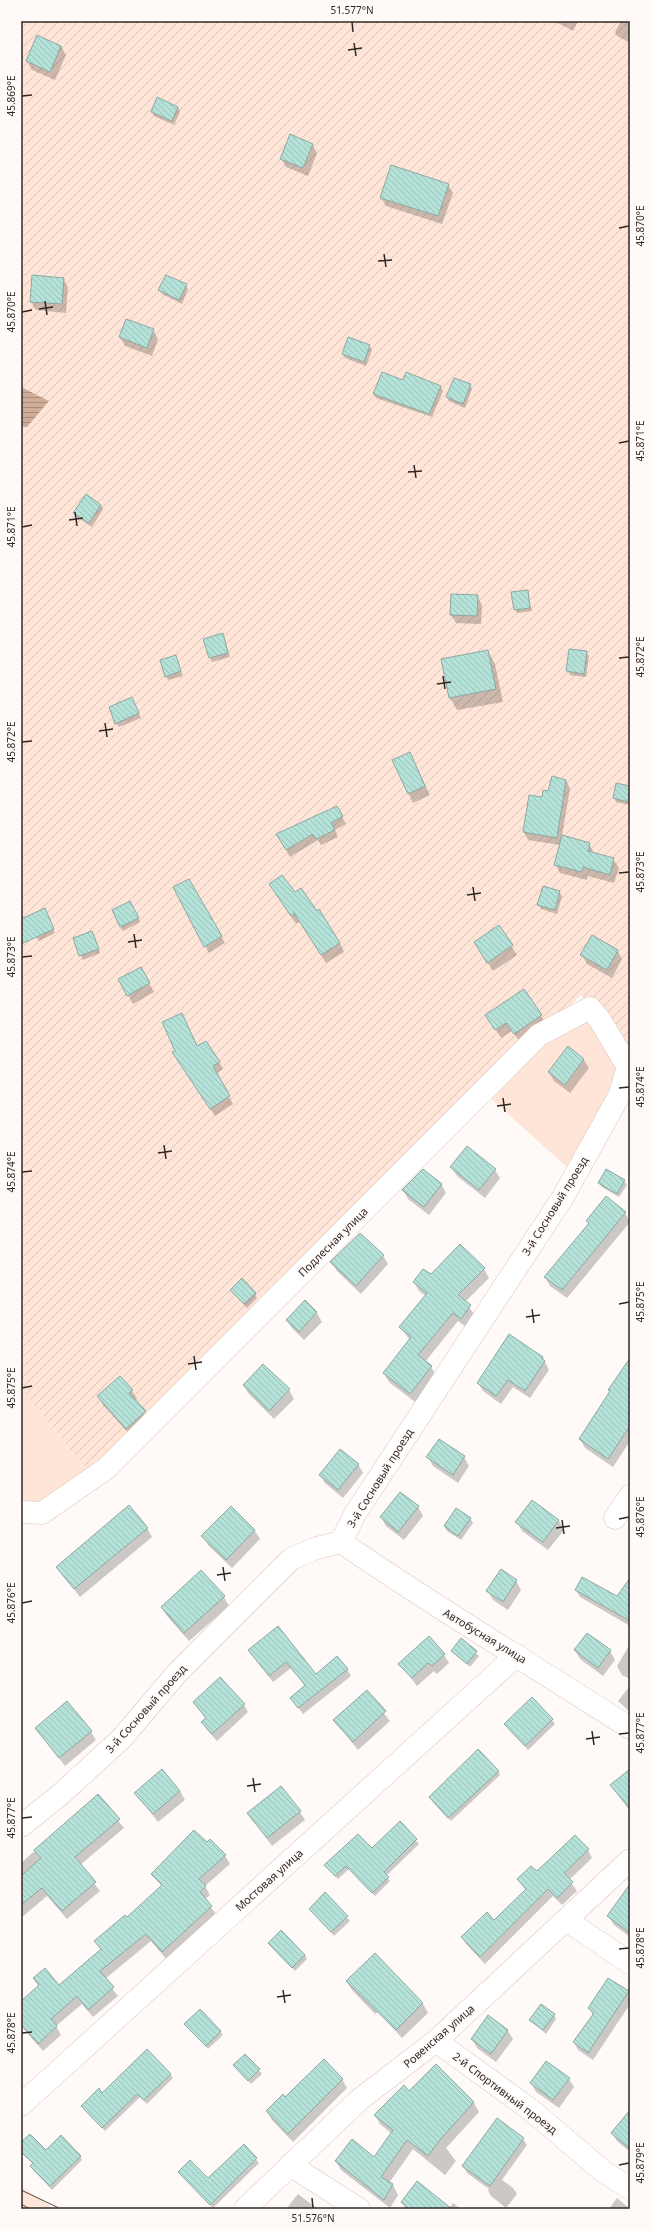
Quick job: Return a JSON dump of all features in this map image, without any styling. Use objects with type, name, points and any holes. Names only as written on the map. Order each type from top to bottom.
[{"type":"street","name":"Подлесная улица","points":[[21,1512],[42,1513],[107,1468],[539,1034],[590,1008],[600,1020],[629,1067]]},
{"type":"street","name":"3-й Сосновый проезд","points":[[21,1826],[61,1794],[122,1738],[177,1673],[291,1559],[317,1548],[341,1542],[355,1514],[563,1197],[619,1096],[629,1067]]},
{"type":"street","points":[[615,1518],[630,1496]]},
{"type":"street","name":"Автобусная улица","points":[[341,1542],[418,1595],[517,1655],[630,1728]]},
{"type":"street","name":"Мостовая улица","points":[[21,2105],[517,1655]]},
{"type":"street","name":"Ровенская улица","points":[[245,2209],[359,2100],[436,2041],[630,1860]]},
{"type":"street","points":[[566,1920],[630,1963]]},
{"type":"street","name":"2-й Спортивный проезд","points":[[436,2041],[531,2110],[605,2173],[630,2188]]},
{"type":"street","points":[[290,2165],[359,2209]]},
{"type":"shaded area","points":[[21,21],[630,21],[630,1053],[581,995],[92,1476],[21,1389]]},
{"type":"shaded area","points":[[21,387],[49,401],[27,427],[21,427]]},
{"type":"shaded area","points":[[576,1021],[594,1022],[620,1074],[570,1170],[486,1094],[555,1031]]},
{"type":"shaded area","points":[[21,1389],[92,1476],[21,1520]]},
{"type":"shaded area","points":[[21,2186],[55,2209],[21,2209]]},
{"type":"building","points":[[37,35],[61,46],[50,72],[26,61]]},
{"type":"building","points":[[157,97],[178,107],[172,121],[151,112]]},
{"type":"building","points":[[290,134],[313,144],[303,168],[280,159]]},
{"type":"building","points":[[391,165],[449,184],[438,216],[380,198]]},
{"type":"building","points":[[32,275],[64,278],[62,304],[30,302]]},
{"type":"building","points":[[166,275],[187,284],[179,300],[158,290]]},
{"type":"building","points":[[126,319],[154,329],[147,348],[119,337]]},
{"type":"building","points":[[348,337],[370,345],[364,362],[342,354]]},
{"type":"building","points":[[382,372],[403,380],[406,372],[441,386],[429,414],[373,394]]},
{"type":"building","points":[[454,378],[471,384],[463,404],[446,397]]},
{"type":"building","points":[[86,494],[101,505],[89,523],[73,513]]},
{"type":"building","points":[[528,590],[530,608],[514,610],[511,592]]},
{"type":"building","points":[[451,594],[478,595],[477,616],[450,615]]},
{"type":"building","points":[[223,633],[228,653],[209,658],[203,639]]},
{"type":"building","points":[[569,649],[587,651],[584,674],[566,671]]},
{"type":"building","points":[[488,650],[496,689],[449,698],[441,659]]},
{"type":"building","points":[[176,655],[181,671],[165,677],[160,660]]},
{"type":"building","points":[[132,697],[139,713],[115,724],[109,707]]},
{"type":"building","points":[[410,752],[425,786],[408,794],[392,760]]},
{"type":"building","points":[[552,776],[566,780],[557,838],[523,832],[529,795],[542,797],[543,790],[548,791]]},
{"type":"building","points":[[616,783],[630,786],[628,802],[613,798]]},
{"type":"building","points":[[337,806],[343,816],[331,823],[335,830],[316,839],[313,834],[286,850],[276,834]]},
{"type":"building","points":[[562,835],[590,843],[588,851],[614,858],[610,875],[583,867],[582,872],[554,865]]},
{"type":"building","points":[[282,875],[295,892],[301,888],[317,911],[319,909],[340,943],[321,955],[294,913],[291,916],[269,884]]},
{"type":"building","points":[[189,879],[222,936],[204,947],[173,887]]},
{"type":"building","points":[[543,886],[560,891],[555,910],[537,905]]},
{"type":"building","points":[[130,901],[139,918],[120,927],[112,910]]},
{"type":"building","points":[[45,908],[54,929],[21,944],[21,919]]},
{"type":"building","points":[[499,925],[513,945],[487,963],[474,942]]},
{"type":"building","points":[[92,931],[99,949],[79,956],[73,938]]},
{"type":"building","points":[[592,935],[618,950],[607,970],[580,955]]},
{"type":"building","points":[[141,967],[150,983],[127,996],[118,979]]},
{"type":"building","points":[[524,989],[542,1015],[514,1034],[506,1023],[495,1030],[485,1015]]},
{"type":"building","points":[[182,1013],[197,1046],[206,1041],[220,1062],[213,1066],[230,1096],[210,1109],[172,1052],[175,1051],[162,1022]]},
{"type":"building","points":[[568,1046],[584,1059],[565,1085],[548,1072]]},
{"type":"building","points":[[467,1146],[496,1169],[479,1190],[450,1167]]},
{"type":"building","points":[[423,1169],[442,1184],[424,1207],[402,1190]]},
{"type":"building","points":[[606,1169],[625,1180],[617,1194],[598,1183]]},
{"type":"building","points":[[606,1196],[626,1212],[562,1290],[544,1277],[589,1223],[586,1221]]},
{"type":"building","points":[[360,1233],[384,1255],[356,1286],[330,1262]]},
{"type":"building","points":[[460,1244],[485,1268],[458,1295],[471,1305],[461,1319],[453,1313],[418,1355],[432,1366],[410,1394],[383,1373],[411,1337],[399,1327],[427,1293],[413,1282],[423,1269],[431,1274]]},
{"type":"building","points":[[242,1278],[256,1293],[244,1304],[230,1290]]},
{"type":"building","points":[[305,1300],[317,1312],[299,1332],[286,1320]]},
{"type":"building","points":[[509,1334],[543,1357],[542,1359],[545,1361],[525,1391],[508,1380],[496,1396],[477,1383]]},
{"type":"building","points":[[630,1358],[630,1426],[608,1459],[579,1439],[610,1391],[608,1390]]},
{"type":"building","points":[[263,1364],[290,1389],[269,1411],[243,1385]]},
{"type":"building","points":[[120,1376],[133,1390],[129,1393],[146,1411],[126,1429],[97,1396]]},
{"type":"building","points":[[439,1439],[465,1456],[453,1475],[426,1457]]},
{"type":"building","points":[[340,1449],[359,1464],[338,1490],[319,1475]]},
{"type":"building","points":[[400,1492],[419,1506],[398,1532],[380,1517]]},
{"type":"building","points":[[532,1500],[559,1520],[543,1542],[515,1522]]},
{"type":"building","points":[[129,1505],[148,1528],[74,1589],[56,1567]]},
{"type":"building","points":[[231,1506],[255,1530],[226,1560],[201,1536]]},
{"type":"building","points":[[456,1508],[471,1518],[458,1536],[444,1526]]},
{"type":"building","points":[[501,1569],[517,1580],[503,1602],[486,1591]]},
{"type":"building","points":[[201,1570],[225,1596],[184,1633],[161,1607]]},
{"type":"building","points":[[582,1577],[617,1596],[630,1578],[630,1621],[575,1590]]},
{"type":"building","points":[[278,1626],[316,1674],[337,1656],[348,1669],[298,1708],[290,1698],[305,1685],[286,1662],[269,1676],[248,1650]]},
{"type":"building","points":[[587,1633],[611,1650],[598,1668],[574,1650]]},
{"type":"building","points":[[429,1636],[445,1654],[432,1666],[428,1663],[412,1678],[398,1664]]},
{"type":"building","points":[[461,1638],[477,1651],[467,1664],[451,1651]]},
{"type":"building","points":[[220,1677],[245,1704],[212,1734],[201,1722],[206,1718],[193,1702]]},
{"type":"building","points":[[367,1690],[386,1711],[353,1742],[333,1720]]},
{"type":"building","points":[[532,1697],[553,1719],[525,1746],[504,1724]]},
{"type":"building","points":[[67,1701],[92,1731],[59,1758],[35,1728]]},
{"type":"building","points":[[478,1749],[499,1771],[448,1818],[429,1797]]},
{"type":"building","points":[[162,1769],[180,1791],[153,1814],[134,1793]]},
{"type":"building","points":[[630,1769],[630,1809],[610,1785]]},
{"type":"building","points":[[281,1786],[301,1811],[267,1838],[247,1813]]},
{"type":"building","points":[[98,1794],[120,1819],[75,1857],[96,1882],[62,1911],[42,1888],[21,1905],[21,1876],[41,1858],[34,1850]]},
{"type":"building","points":[[400,1821],[417,1839],[384,1872],[389,1877],[372,1893],[346,1866],[335,1876],[324,1865],[358,1834],[372,1848]]},
{"type":"building","points":[[194,1830],[207,1842],[210,1839],[226,1855],[199,1879],[206,1886],[200,1892],[212,1906],[162,1952],[146,1934],[100,1971],[114,1987],[88,2010],[77,1996],[51,2019],[57,2026],[38,2044],[21,2024],[21,2001],[39,1985],[33,1978],[45,1968],[59,1985],[101,1949],[94,1941],[125,1915],[127,1917],[162,1885],[151,1874]]},
{"type":"building","points":[[575,1835],[589,1849],[564,1873],[573,1882],[557,1898],[548,1889],[480,1957],[461,1937],[487,1912],[494,1920],[526,1889],[517,1879],[531,1866],[537,1871]]},
{"type":"building","points":[[630,1884],[630,1933],[607,1916]]},
{"type":"building","points":[[325,1892],[348,1916],[331,1932],[309,1909]]},
{"type":"building","points":[[281,1930],[305,1955],[292,1968],[268,1943]]},
{"type":"building","points":[[375,1953],[423,2003],[396,2030],[346,1981]]},
{"type":"building","points":[[608,1978],[629,1991],[588,2053],[573,2042],[594,2013],[588,2008]]},
{"type":"building","points":[[541,2004],[555,2014],[543,2030],[529,2020]]},
{"type":"building","points":[[200,2009],[221,2031],[206,2046],[184,2024]]},
{"type":"building","points":[[488,2015],[508,2030],[491,2054],[471,2039]]},
{"type":"building","points":[[147,2049],[171,2074],[144,2100],[137,2094],[102,2128],[81,2106],[99,2088],[102,2093]]},
{"type":"building","points":[[245,2054],[260,2069],[248,2081],[233,2065]]},
{"type":"building","points":[[324,2059],[343,2079],[288,2134],[266,2111],[283,2094],[285,2097]]},
{"type":"building","points":[[546,2061],[570,2078],[553,2100],[530,2083]]},
{"type":"building","points":[[436,2064],[474,2102],[439,2141],[428,2156],[407,2140],[381,2177],[393,2184],[384,2200],[335,2161],[352,2139],[374,2157],[393,2130],[374,2115],[404,2085],[409,2091]]},
{"type":"building","points":[[630,2110],[630,2149],[611,2133]]},
{"type":"building","points":[[497,2118],[524,2138],[490,2186],[462,2166]]},
{"type":"building","points":[[30,2134],[46,2150],[61,2135],[81,2156],[50,2186],[30,2166],[33,2163],[21,2152],[21,2142]]},
{"type":"building","points":[[244,2144],[257,2158],[210,2205],[178,2172],[190,2160],[208,2178]]},
{"type":"building","points":[[417,2181],[452,2209],[409,2209],[401,2202]]},
{"type":"tram line","points":[[21,2190],[61,2209]]},
{"type":"tram line","points":[[21,2204],[30,2209]]}]
